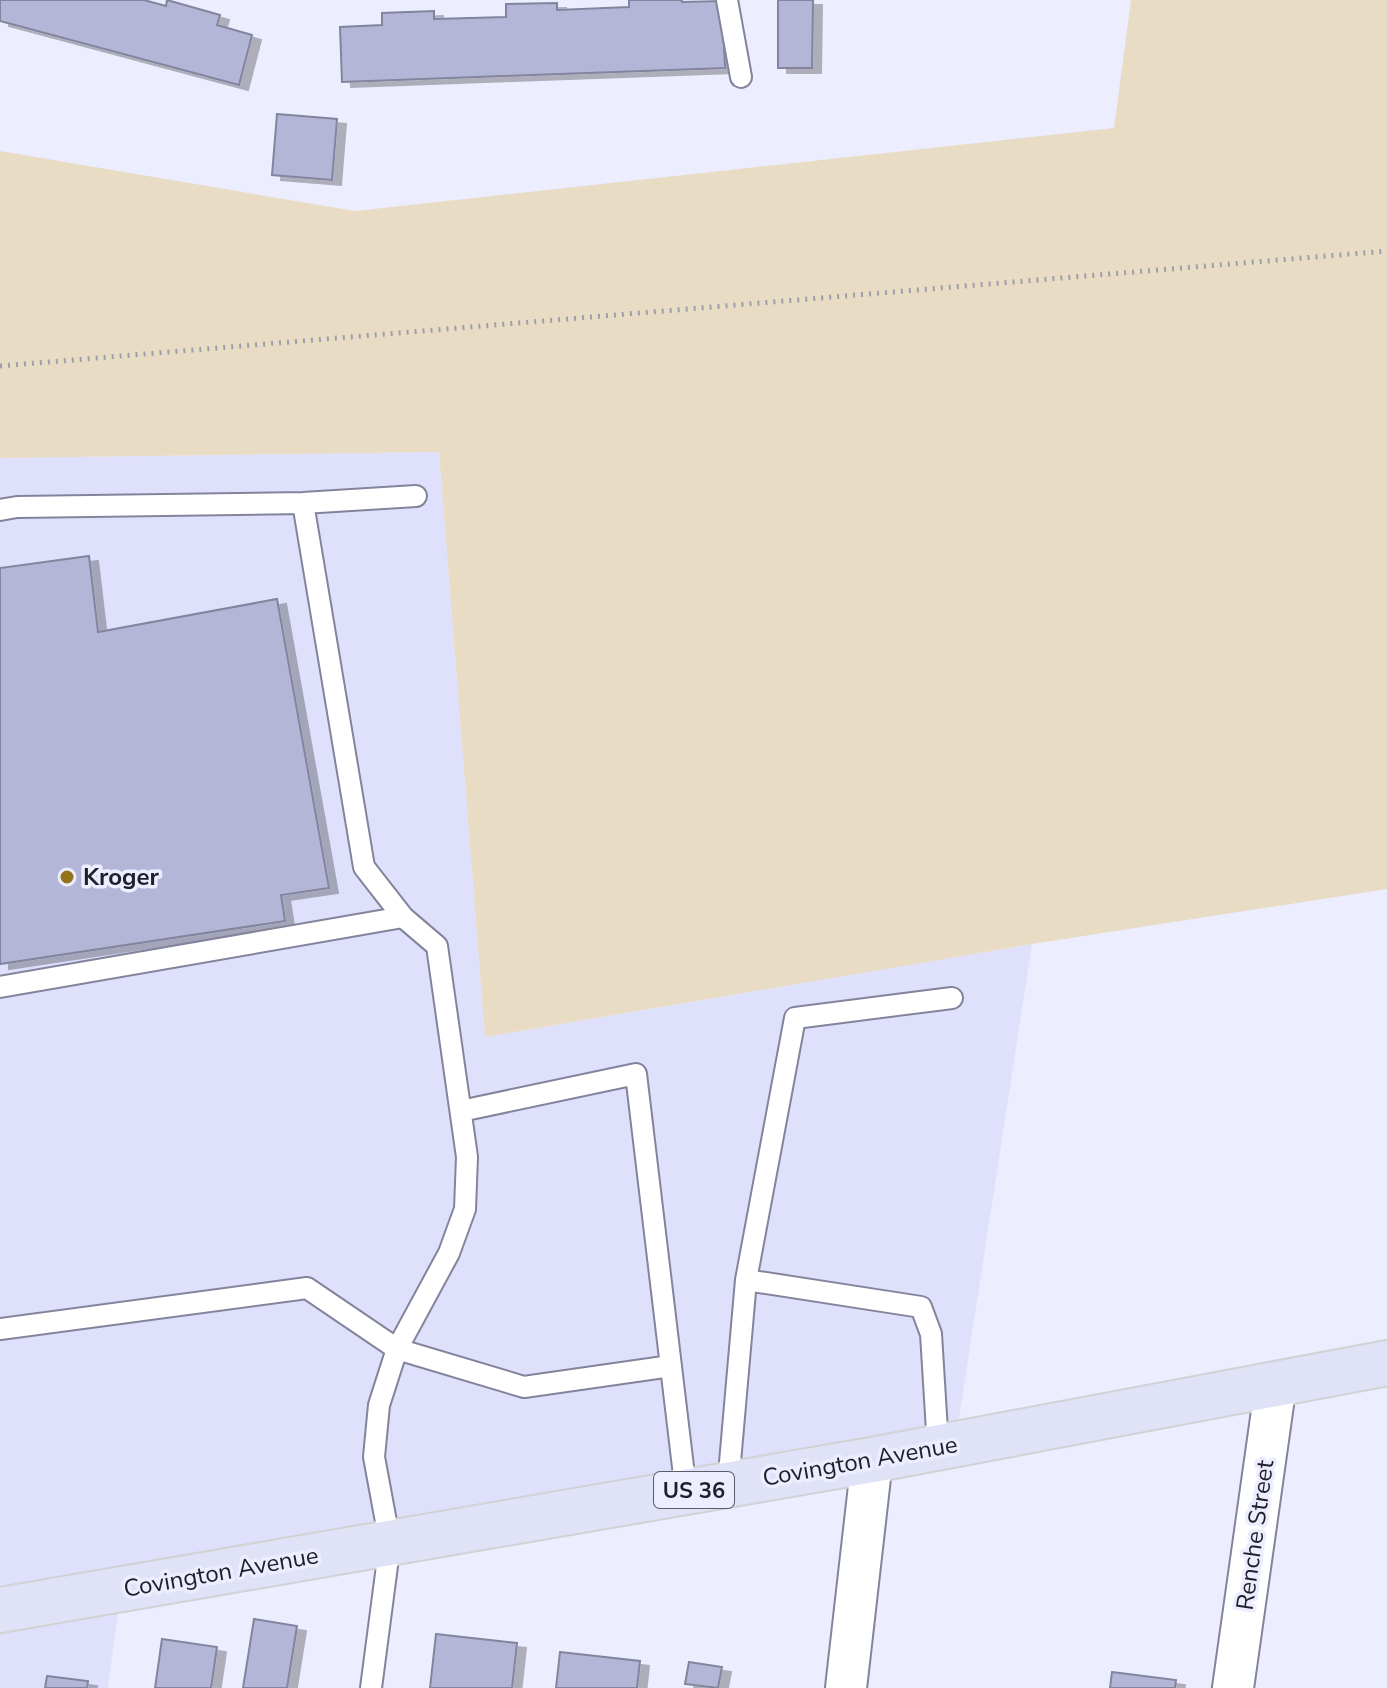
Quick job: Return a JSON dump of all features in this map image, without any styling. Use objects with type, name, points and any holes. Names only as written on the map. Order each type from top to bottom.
[{"type":"main road","name":"Covington Avenue","points":[[0,1610],[872,1460],[1387,1363]]},
{"type":"street","name":"Renche Street","points":[[1233,1688],[1276,1383]]},
{"type":"street","points":[[846,1688],[872,1460]]},
{"type":"lane","points":[[727,0],[741,77]]},
{"type":"lane","points":[[0,510],[17,507],[303,503],[416,496]]},
{"type":"lane","points":[[303,503],[364,867],[403,917],[437,946],[467,1157],[465,1209],[449,1253],[397,1349],[379,1405],[374,1457],[390,1543],[371,1688]]},
{"type":"lane","points":[[0,987],[403,917]]},
{"type":"lane","points":[[707,1488],[795,1018],[952,998]]},
{"type":"lane","points":[[461,1111],[636,1074],[671,1366],[707,1488]]},
{"type":"lane","points":[[746,1280],[921,1307],[931,1334],[938,1447]]},
{"type":"lane","points":[[0,1329],[307,1288],[397,1349],[524,1387],[671,1366]]},
{"type":"path","points":[[0,366],[1387,251]]},
{"type":"shaded area","points":[[1131,0],[1387,0],[1387,889],[1032,944],[485,1037],[439,452],[0,458],[0,151],[355,211],[1114,128]]},
{"type":"shaded area","points":[[439,452],[485,1037],[1032,944],[955,1444],[121,1589],[108,1688],[0,1688],[0,458]]},
{"type":"building","points":[[0,0],[144,0],[166,6],[167,0],[220,15],[217,25],[252,35],[239,85],[0,21]]},
{"type":"building","points":[[629,0],[722,1],[725,68],[342,82],[340,27],[382,25],[382,13],[434,11],[434,19],[506,17],[506,4],[557,3],[557,10],[629,7]]},
{"type":"building","points":[[778,0],[813,0],[812,68],[778,68]]},
{"type":"building","points":[[277,114],[337,119],[332,180],[272,175]]},
{"type":"building","points":[[89,556],[98,632],[277,599],[329,888],[281,895],[285,921],[0,964],[0,568]]},
{"type":"building","points":[[254,1619],[297,1626],[287,1688],[243,1688]]},
{"type":"building","points":[[436,1634],[517,1643],[512,1688],[430,1688]]},
{"type":"building","points":[[162,1639],[217,1647],[211,1688],[155,1688]]},
{"type":"building","points":[[560,1652],[640,1661],[637,1688],[556,1688]]},
{"type":"building","points":[[689,1662],[722,1667],[718,1688],[685,1684]]},
{"type":"building","points":[[1112,1672],[1176,1680],[1175,1688],[1110,1688]]},
{"type":"building","points":[[47,1676],[88,1681],[87,1688],[45,1688]]},
{"type":"place","name":"Kroger","points":[[67,877]]}]
